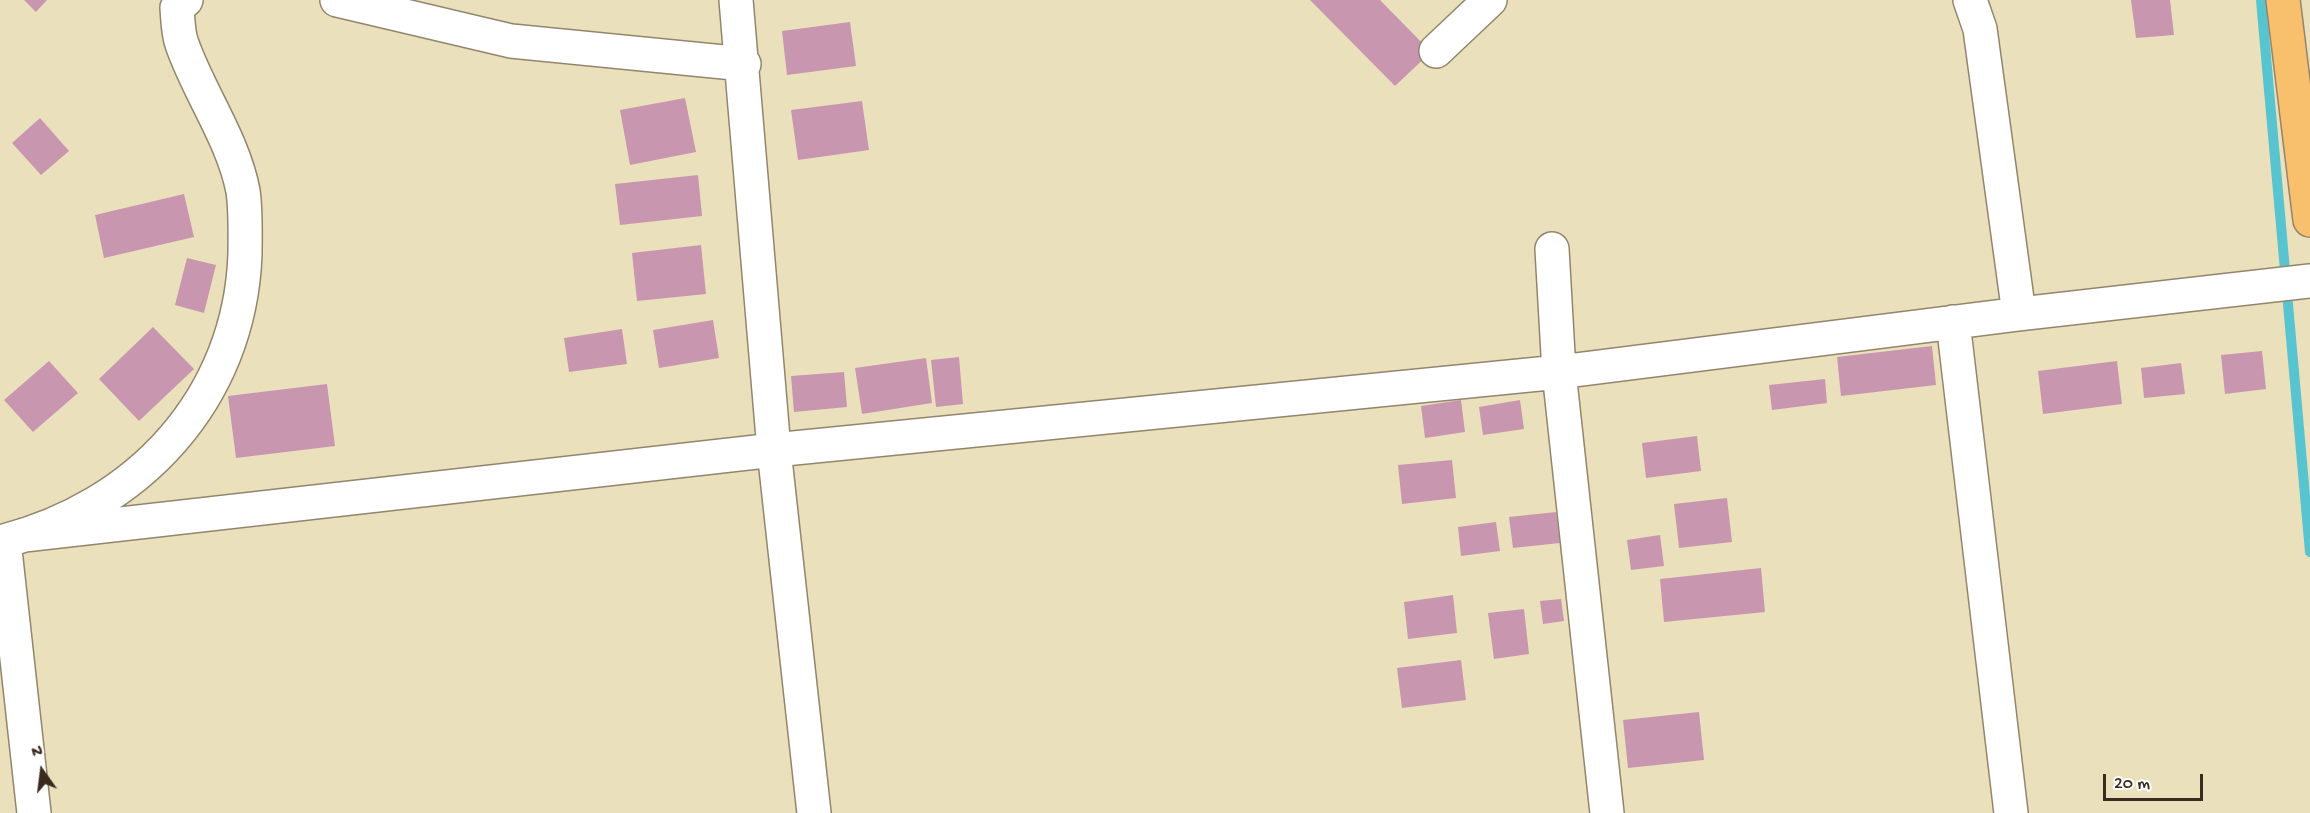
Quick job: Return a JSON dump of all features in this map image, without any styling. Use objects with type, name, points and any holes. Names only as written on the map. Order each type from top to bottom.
[{"type":"highway","points":[[2283,0],[2310,220]]},
{"type":"street","points":[[9,540],[99,504],[158,458],[213,383],[230,342],[244,280],[243,190],[229,150],[181,42],[177,9],[186,0]]},
{"type":"street","points":[[337,0],[511,41],[744,64]]},
{"type":"street","points":[[736,0],[744,64],[774,450],[814,813]]},
{"type":"street","points":[[1436,51],[1490,0]]},
{"type":"street","points":[[1970,0],[1980,29],[2019,314]]},
{"type":"street","points":[[1552,249],[1559,372],[1607,813]]},
{"type":"street","points":[[9,540],[774,450],[1559,372],[2019,314],[2310,281]]},
{"type":"street","points":[[1953,322],[2011,813]]},
{"type":"street","points":[[9,540],[34,813]]},
{"type":"building","points":[[24,0],[47,0],[36,12]]},
{"type":"building","points":[[1310,0],[1380,0],[1431,52],[1395,86]]},
{"type":"building","points":[[2131,0],[2170,0],[2174,35],[2136,38]]},
{"type":"building","points":[[850,22],[856,66],[787,75],[782,31]]},
{"type":"building","points":[[685,98],[696,152],[630,165],[620,110]]},
{"type":"building","points":[[862,101],[869,150],[798,160],[791,110]]},
{"type":"building","points":[[40,118],[69,151],[41,175],[12,143]]},
{"type":"building","points":[[698,175],[702,216],[620,225],[615,184]]},
{"type":"building","points":[[184,194],[194,237],[104,258],[95,215]]},
{"type":"building","points":[[701,245],[706,294],[637,301],[632,253]]},
{"type":"building","points":[[187,258],[216,265],[204,313],[175,305]]},
{"type":"building","points":[[713,320],[719,358],[659,368],[653,330]]},
{"type":"building","points":[[153,327],[194,369],[139,421],[99,379]]},
{"type":"building","points":[[622,329],[627,364],[569,372],[564,338]]},
{"type":"building","points":[[1932,346],[1936,385],[1841,396],[1837,357]]},
{"type":"building","points":[[2262,351],[2266,389],[2225,394],[2221,355]]},
{"type":"building","points":[[959,357],[963,404],[936,407],[931,360]]},
{"type":"building","points":[[926,358],[932,403],[862,414],[855,368]]},
{"type":"building","points":[[49,361],[78,393],[33,432],[4,400]]},
{"type":"building","points":[[2117,361],[2122,404],[2043,414],[2038,371]]},
{"type":"building","points":[[2181,363],[2185,394],[2144,398],[2141,368]]},
{"type":"building","points":[[844,372],[847,407],[794,412],[791,376]]},
{"type":"building","points":[[1825,379],[1827,403],[1772,410],[1769,385]]},
{"type":"building","points":[[327,384],[335,446],[236,458],[228,396]]},
{"type":"building","points":[[1461,400],[1465,432],[1425,438],[1421,406]]},
{"type":"building","points":[[1520,400],[1524,429],[1483,435],[1479,407]]},
{"type":"building","points":[[1697,436],[1701,471],[1646,478],[1642,443]]},
{"type":"building","points":[[1452,460],[1456,498],[1402,504],[1398,465]]},
{"type":"building","points":[[1727,498],[1732,542],[1679,548],[1674,504]]},
{"type":"building","points":[[1556,512],[1560,543],[1513,548],[1509,517]]},
{"type":"building","points":[[1496,522],[1500,551],[1461,556],[1458,527]]},
{"type":"building","points":[[1660,535],[1664,566],[1631,570],[1627,540]]},
{"type":"building","points":[[1761,568],[1765,612],[1664,622],[1660,579]]},
{"type":"building","points":[[1453,595],[1457,633],[1408,639],[1404,602]]},
{"type":"building","points":[[1561,599],[1564,621],[1543,624],[1540,601]]},
{"type":"building","points":[[1524,609],[1529,654],[1494,659],[1488,613]]},
{"type":"building","points":[[1461,660],[1466,700],[1402,708],[1397,668]]},
{"type":"building","points":[[1699,712],[1704,760],[1628,768],[1623,720]]},
{"type":"waterway","points":[[2261,0],[2310,552]]}]
